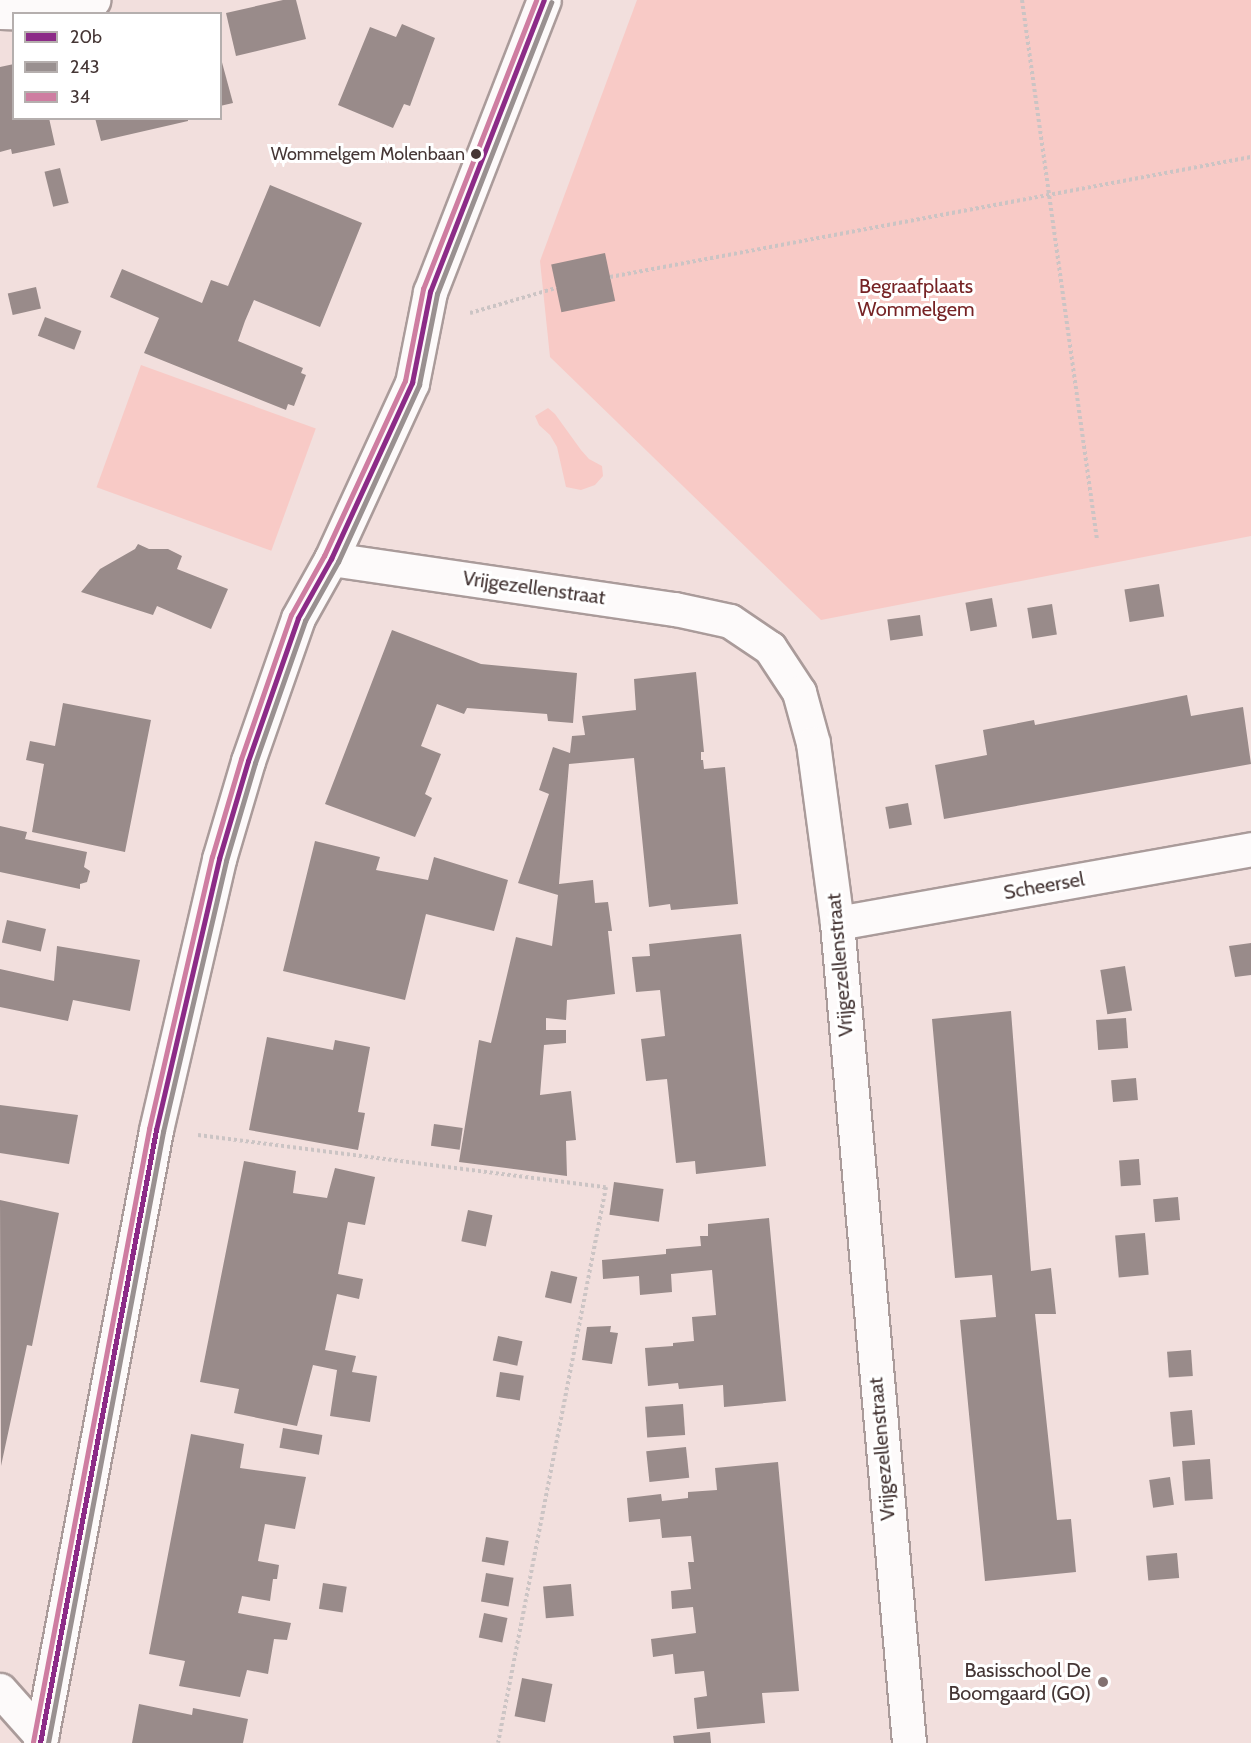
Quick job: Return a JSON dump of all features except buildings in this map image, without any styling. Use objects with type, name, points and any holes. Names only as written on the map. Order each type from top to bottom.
[{"type":"street","points":[[44,12],[93,0]]},
{"type":"street","points":[[40,1740],[156,1130],[219,859],[245,771],[298,618],[330,559],[412,383],[430,292],[544,0]]},
{"type":"street","name":"Vrijgezellenstraat","points":[[330,559],[675,609],[730,621],[770,648],[799,692],[813,743],[837,922],[909,1743]]},
{"type":"street","name":"Scheersel","points":[[837,922],[1251,849]]},
{"type":"street","points":[[0,1690],[40,1740]]},
{"type":"path","points":[[1022,0],[1097,540]]},
{"type":"path","points":[[610,277],[1251,157]]},
{"type":"path","points":[[423,327],[556,288]]},
{"type":"path","points":[[156,1130],[606,1187],[498,1743]]},
{"type":"green space","name":"Begraafplaats Wommelgem","points":[[637,0],[1251,0],[1251,536],[821,620],[550,357],[540,261]]},
{"type":"green space","points":[[141,365],[316,429],[271,551],[97,487]]},
{"type":"green space","points":[[548,408],[589,459],[602,466],[603,476],[595,485],[581,490],[566,487],[557,447],[550,435],[539,425],[535,416]]},
{"type":"transit line","name":"34","points":[[33,1742],[149,1129],[212,857],[241,759],[291,615],[324,556],[405,381],[423,289],[536,0]]},
{"type":"transit line","name":"20b","points":[[40,1743],[156,1130],[219,859],[248,761],[298,618],[331,559],[412,383],[430,292],[544,0]]},
{"type":"transit line","name":"243","points":[[48,1743],[163,1132],[226,861],[255,763],[305,621],[338,562],[419,385],[437,294],[551,3]]},
{"type":"place","name":"Wommelgem Molenbaan","points":[[476,154]]},
{"type":"place","name":"Basisschool De Boomgaard (GO)","points":[[1103,1682]]}]
